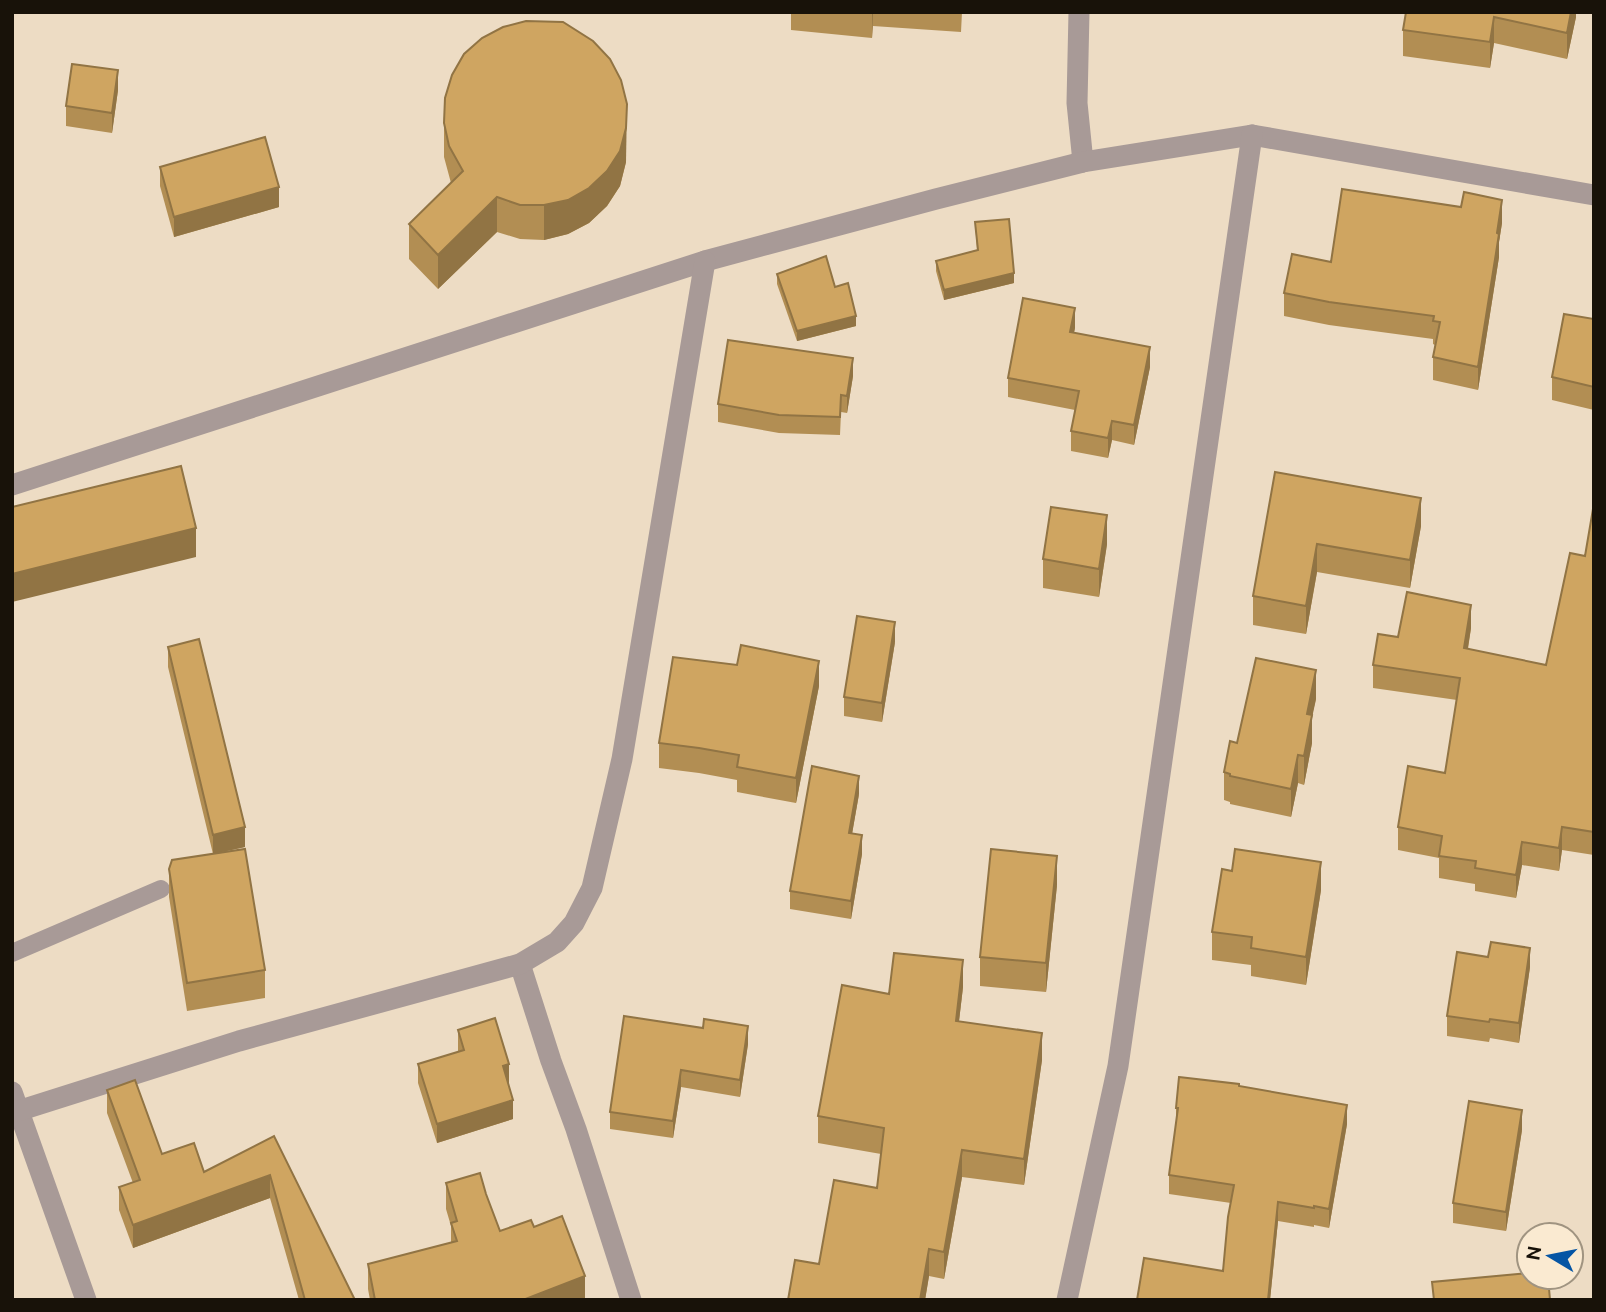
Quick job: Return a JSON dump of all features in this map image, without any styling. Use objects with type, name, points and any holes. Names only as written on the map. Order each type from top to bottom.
[{"type":"street","points":[[1079,12],[1077,103],[1083,162]]},
{"type":"street","points":[[1067,1300],[1118,1066],[1252,135]]},
{"type":"street","points":[[13,484],[705,261],[1083,162],[1252,135],[1594,195]]},
{"type":"street","points":[[86,1300],[15,1102],[520,964],[557,942],[574,923],[592,888],[622,760],[705,261]]},
{"type":"street","points":[[520,964],[631,1300]]},
{"type":"lane","points":[[12,953],[161,889]]},
{"type":"building","points":[[1406,12],[1571,12],[1567,33],[1494,17],[1490,42],[1403,30]]},
{"type":"building","points":[[526,21],[563,22],[593,41],[610,59],[621,80],[627,104],[626,128],[620,151],[607,171],[589,188],[568,200],[544,205],[520,205],[497,197],[438,255],[409,224],[463,171],[449,146],[444,123],[445,98],[452,75],[464,54],[482,38],[503,27]]},
{"type":"building","points":[[72,64],[118,70],[112,113],[66,106]]},
{"type":"building","points":[[265,137],[279,187],[174,217],[160,167]]},
{"type":"building","points":[[1342,189],[1461,207],[1464,192],[1502,200],[1478,367],[1433,357],[1440,322],[1433,321],[1434,316],[1284,293],[1292,254],[1331,262]]},
{"type":"building","points":[[1009,219],[1014,273],[944,290],[936,261],[978,250],[975,222]]},
{"type":"building","points":[[826,256],[835,287],[848,283],[856,316],[797,331],[777,274]]},
{"type":"building","points":[[1023,298],[1075,308],[1070,332],[1150,347],[1134,425],[1112,421],[1108,438],[1071,431],[1079,391],[1008,378]]},
{"type":"building","points":[[1564,314],[1594,319],[1594,387],[1552,377]]},
{"type":"building","points":[[728,340],[853,358],[847,396],[841,395],[840,417],[779,415],[718,404]]},
{"type":"building","points":[[181,466],[196,528],[12,574],[12,507]]},
{"type":"building","points":[[1275,472],[1421,498],[1410,560],[1317,544],[1306,606],[1253,596]]},
{"type":"building","points":[[1594,503],[1594,832],[1562,827],[1559,848],[1522,842],[1516,875],[1475,868],[1476,861],[1439,856],[1442,836],[1398,827],[1408,766],[1445,773],[1460,678],[1373,665],[1378,634],[1398,637],[1407,592],[1471,605],[1464,648],[1546,665],[1570,553],[1585,556]]},
{"type":"building","points":[[1051,507],[1107,515],[1099,569],[1043,559]]},
{"type":"building","points":[[857,616],[895,622],[882,703],[844,697]]},
{"type":"building","points":[[199,639],[245,827],[213,835],[168,647]]},
{"type":"building","points":[[741,645],[819,661],[796,778],[737,767],[739,755],[659,743],[673,657],[737,665]]},
{"type":"building","points":[[1256,658],[1316,670],[1307,714],[1312,715],[1304,756],[1298,755],[1291,789],[1230,776],[1224,772],[1230,741],[1237,743]]},
{"type":"building","points":[[812,766],[859,776],[849,833],[862,835],[851,901],[790,891]]},
{"type":"building","points":[[245,849],[265,970],[187,983],[169,869],[172,860]]},
{"type":"building","points":[[991,849],[1057,856],[1046,963],[980,957]]},
{"type":"building","points":[[1235,849],[1321,862],[1306,957],[1251,948],[1252,937],[1212,932],[1222,869],[1232,871]]},
{"type":"building","points":[[1491,942],[1530,948],[1519,1023],[1447,1016],[1457,952],[1488,957]]},
{"type":"building","points":[[894,953],[963,960],[956,1021],[1042,1033],[1024,1159],[962,1150],[944,1252],[929,1249],[920,1300],[788,1300],[795,1260],[819,1264],[834,1180],[877,1188],[884,1128],[818,1116],[842,985],[889,994]]},
{"type":"building","points":[[624,1016],[703,1028],[704,1019],[748,1026],[740,1080],[681,1070],[673,1121],[610,1112]]},
{"type":"building","points":[[495,1018],[509,1064],[503,1066],[513,1100],[437,1124],[418,1064],[464,1050],[458,1030]]},
{"type":"building","points":[[1179,1077],[1239,1084],[1347,1105],[1329,1209],[1278,1202],[1268,1300],[1137,1300],[1144,1258],[1223,1271],[1234,1185],[1169,1175],[1178,1108]]},
{"type":"building","points":[[135,1080],[162,1154],[194,1143],[204,1172],[274,1136],[355,1300],[305,1300],[270,1175],[133,1225],[119,1187],[140,1180],[107,1090]]},
{"type":"building","points":[[1469,1101],[1522,1110],[1506,1212],[1453,1203]]},
{"type":"building","points":[[480,1173],[500,1231],[531,1220],[534,1227],[562,1216],[585,1276],[523,1300],[375,1300],[368,1264],[457,1241],[451,1223],[457,1221],[446,1183]]},
{"type":"building","points":[[1515,1274],[1515,1291],[1549,1291],[1550,1300],[1434,1300],[1432,1282]]}]
